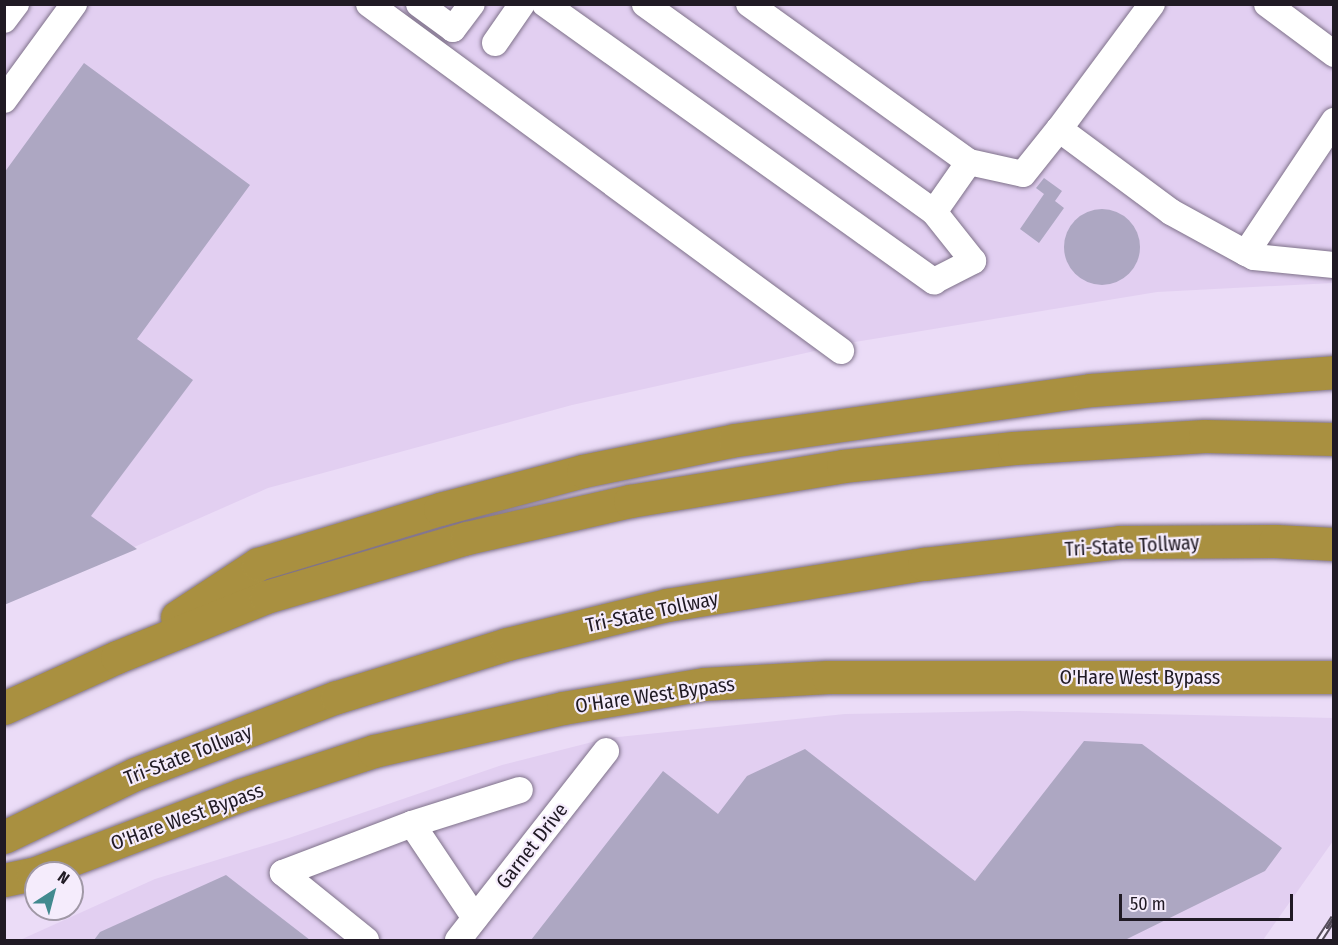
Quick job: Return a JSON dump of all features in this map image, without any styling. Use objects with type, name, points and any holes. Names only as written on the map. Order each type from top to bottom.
[{"type":"highway","points":[[117,657],[258,564],[440,509],[583,471],[735,440],[1091,390],[1334,372]]},
{"type":"highway","points":[[4,708],[117,657],[266,597],[467,538],[630,501],[843,466],[1014,448],[1205,436],[1334,439]]},
{"type":"highway","name":"Tri-State Tollway","points":[[4,837],[135,774],[337,697],[507,644],[667,605],[924,564],[1120,542],[1275,541],[1334,544]]},
{"type":"highway","name":"O'Hare West Bypass","points":[[4,880],[33,874],[241,795],[374,751],[563,708],[704,684],[828,677],[1334,677]]},
{"type":"street","points":[[4,20],[16,4]]},
{"type":"street","points":[[4,100],[74,4]]},
{"type":"street","points":[[369,4],[841,351]]},
{"type":"street","points":[[419,4],[453,29],[472,4]]},
{"type":"street","points":[[495,43],[522,4]]},
{"type":"street","points":[[545,4],[934,281],[973,261],[934,212],[645,4]]},
{"type":"street","points":[[749,4],[969,162],[1023,174],[1152,4]]},
{"type":"street","points":[[1267,4],[1334,54]]},
{"type":"street","points":[[1246,253],[1334,121]]},
{"type":"street","points":[[1059,129],[1171,212],[1254,257],[1334,266]]},
{"type":"street","points":[[934,212],[969,162]]},
{"type":"street","name":"Garnet Drive","points":[[458,940],[606,751]]},
{"type":"street","points":[[366,940],[283,873],[412,824],[520,790]]},
{"type":"street","points":[[412,824],[475,918]]},
{"type":"shaded area","points":[[5,5],[1333,5],[1333,283],[1157,292],[855,342],[572,405],[268,488],[5,604]]},
{"type":"shaded area","points":[[1018,711],[1333,718],[1333,841],[1263,940],[20,940],[62,921],[84,921],[84,911],[155,879],[289,838],[502,765],[608,738],[845,714]]},
{"type":"building","points":[[84,63],[250,185],[137,339],[193,380],[91,516],[137,549],[4,605],[4,173]]},
{"type":"building","points":[[1044,178],[1062,191],[1055,201],[1064,208],[1039,243],[1020,229],[1044,194],[1036,188]]},
{"type":"building","points":[[1095,209],[1109,209],[1123,215],[1134,226],[1140,240],[1137,262],[1129,274],[1109,285],[1095,285],[1081,279],[1070,268],[1064,254],[1064,240],[1070,226],[1081,215]]},
{"type":"building","points":[[1084,741],[1142,744],[1282,848],[1265,871],[1125,940],[531,940],[663,771],[718,814],[747,776],[805,749],[975,881]]},
{"type":"building","points":[[226,875],[310,940],[94,940],[100,932]]},
{"type":"railway","points":[[1319,940],[1334,917]]}]
